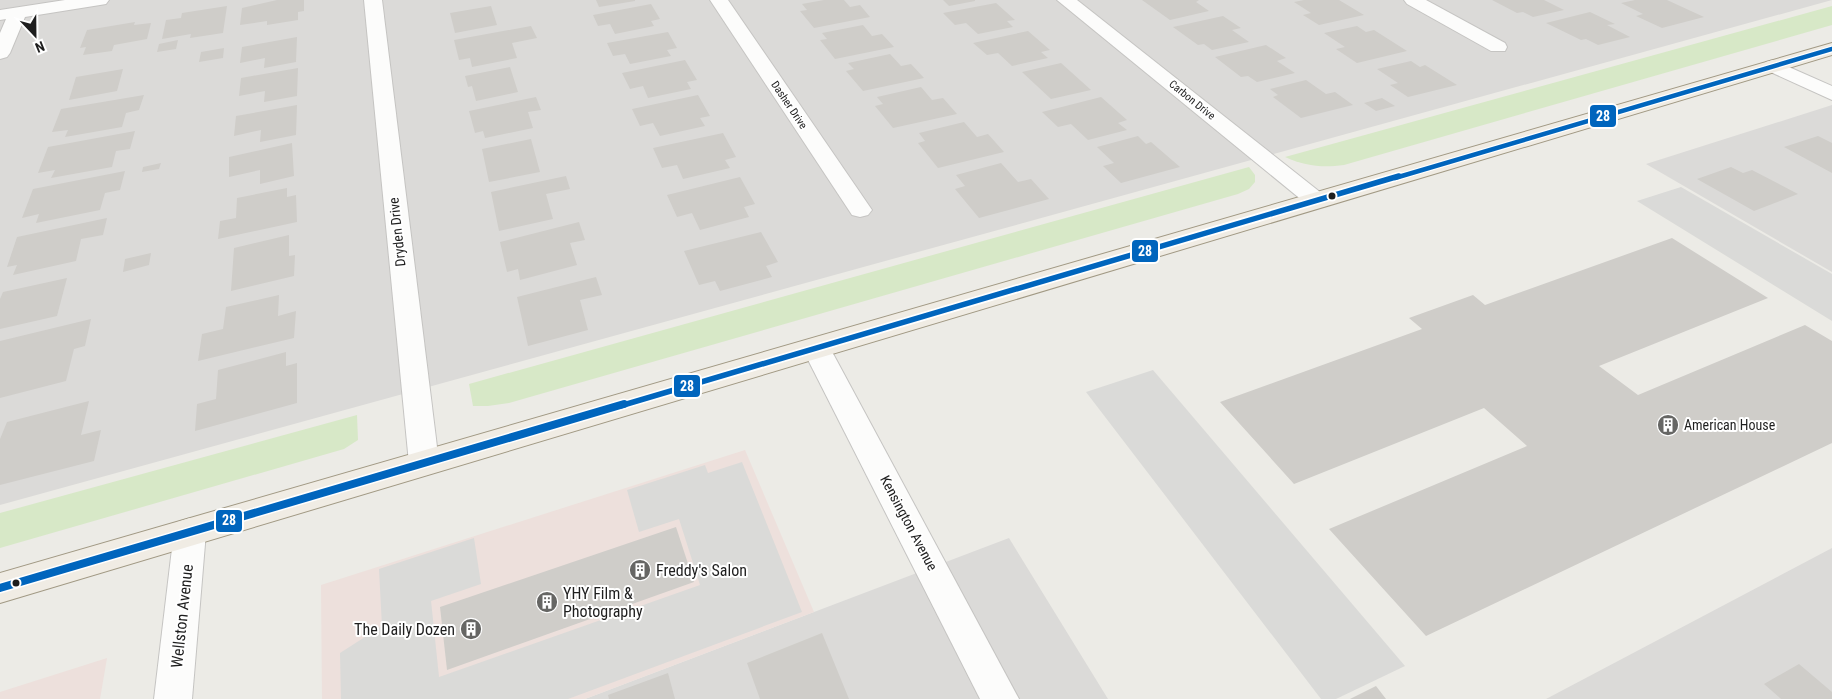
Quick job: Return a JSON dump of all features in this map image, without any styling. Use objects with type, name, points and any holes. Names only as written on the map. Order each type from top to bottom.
[{"type":"main road","points":[[0,588],[1832,49]]},
{"type":"street","points":[[0,53],[9,14],[100,0]]},
{"type":"street","name":"Dryden Drive","points":[[373,0],[424,464]]},
{"type":"street","name":"Dasher Drive","points":[[719,0],[860,210]]},
{"type":"street","name":"Carbon Drive","points":[[1066,0],[1317,201]]},
{"type":"street","points":[[1413,0],[1498,47]]},
{"type":"street","points":[[1773,66],[1832,94]]},
{"type":"street","name":"Kensington Avenue","points":[[816,348],[1000,699]]},
{"type":"street","name":"Wellston Avenue","points":[[173,699],[190,532]]},
{"type":"shaded area","points":[[0,0],[1832,0],[0,505]]},
{"type":"shaded area","points":[[1832,105],[1832,272],[1646,164]]},
{"type":"shaded area","points":[[1681,187],[1832,274],[1832,321],[1637,201]]},
{"type":"shaded area","points":[[1153,370],[1405,666],[1336,699],[1321,699],[1086,392]]},
{"type":"shaded area","points":[[745,450],[814,612],[585,699],[322,699],[321,585]]},
{"type":"shaded area","points":[[742,462],[802,612],[568,699],[341,699],[340,653],[382,626],[379,569],[474,538],[481,584],[431,601],[439,677],[700,585],[679,519],[639,532],[627,490],[705,465],[708,473]]},
{"type":"shaded area","points":[[1009,538],[1108,699],[585,699]]},
{"type":"shaded area","points":[[1832,548],[1832,699],[1546,699]]},
{"type":"shaded area","points":[[107,658],[100,699],[0,699],[0,692]]},
{"type":"green space","points":[[1832,6],[1832,25],[1344,165],[1314,166],[1285,157]]},
{"type":"green space","points":[[1249,167],[1255,175],[1255,182],[1249,189],[1238,194],[509,403],[473,406],[469,384]]},
{"type":"green space","points":[[357,415],[358,440],[344,449],[0,548],[0,513]]},
{"type":"building","points":[[277,0],[304,0],[304,11],[298,12],[298,20],[267,25],[267,21],[240,25],[242,8]]},
{"type":"building","points":[[596,0],[635,0],[635,1],[599,7]]},
{"type":"building","points":[[824,0],[844,0],[850,7],[860,5],[870,17],[814,28],[800,11],[807,10],[802,4]]},
{"type":"building","points":[[943,0],[975,0],[975,1],[949,6]]},
{"type":"building","points":[[1142,0],[1199,0],[1196,2],[1209,11],[1170,20]]},
{"type":"building","points":[[1304,0],[1339,0],[1364,15],[1319,25],[1303,15],[1311,13],[1294,2]]},
{"type":"building","points":[[1492,0],[1544,0],[1564,10],[1533,17],[1523,12],[1517,13]]},
{"type":"building","points":[[1635,0],[1667,0],[1704,17],[1662,28],[1636,16],[1643,14],[1621,3]]},
{"type":"building","points":[[996,3],[1015,20],[1007,21],[1013,27],[978,34],[966,23],[955,25],[943,13]]},
{"type":"building","points":[[651,4],[660,19],[651,21],[654,26],[615,34],[610,24],[598,26],[593,15]]},
{"type":"building","points":[[227,6],[223,33],[190,38],[191,34],[162,39],[166,20],[181,18],[182,13]]},
{"type":"building","points":[[491,6],[497,25],[455,33],[450,13]]},
{"type":"building","points":[[1590,12],[1615,24],[1607,25],[1630,37],[1598,45],[1586,39],[1581,40],[1546,23]]},
{"type":"building","points":[[1223,16],[1241,28],[1232,30],[1249,42],[1212,50],[1204,44],[1198,45],[1173,27]]},
{"type":"building","points":[[135,22],[134,25],[151,23],[147,39],[114,45],[112,51],[83,55],[86,47],[80,48],[87,30]]},
{"type":"building","points":[[863,25],[872,36],[882,34],[894,47],[835,59],[820,40],[827,39],[822,33]]},
{"type":"building","points":[[531,26],[537,38],[512,43],[517,58],[472,67],[470,58],[459,60],[454,40]]},
{"type":"building","points":[[1357,26],[1366,32],[1374,30],[1407,51],[1357,63],[1336,49],[1345,47],[1324,33]]},
{"type":"building","points":[[1028,31],[1050,50],[1041,52],[1048,58],[1012,66],[998,53],[987,55],[973,43]]},
{"type":"building","points":[[668,32],[677,48],[667,50],[671,56],[630,64],[625,54],[613,56],[607,43]]},
{"type":"building","points":[[297,37],[296,62],[264,68],[265,58],[240,63],[242,47]]},
{"type":"building","points":[[178,40],[176,49],[157,52],[159,44]]},
{"type":"building","points":[[1266,45],[1286,58],[1277,61],[1295,73],[1257,82],[1248,76],[1241,77],[1215,57]]},
{"type":"building","points":[[224,48],[223,58],[199,62],[201,52]]},
{"type":"building","points":[[890,54],[901,66],[911,64],[924,78],[863,91],[846,71],[854,69],[848,63]]},
{"type":"building","points":[[685,60],[697,80],[687,82],[691,89],[648,98],[643,86],[630,89],[622,73]]},
{"type":"building","points":[[1411,61],[1420,67],[1425,65],[1457,85],[1408,97],[1390,85],[1398,83],[1377,69]]},
{"type":"building","points":[[1061,63],[1091,90],[1051,99],[1022,72]]},
{"type":"building","points":[[510,67],[518,92],[476,101],[472,86],[468,87],[465,76]]},
{"type":"building","points":[[298,68],[297,96],[264,102],[265,91],[239,96],[241,78]]},
{"type":"building","points":[[123,69],[117,91],[69,100],[76,77]]},
{"type":"building","points":[[1306,80],[1326,94],[1335,92],[1353,105],[1301,118],[1273,97],[1278,95],[1270,89]]},
{"type":"building","points":[[921,87],[932,100],[943,98],[957,114],[893,128],[875,106],[883,104],[877,97]]},
{"type":"building","points":[[144,95],[139,110],[126,113],[122,127],[65,137],[68,130],[52,132],[61,109]]},
{"type":"building","points":[[698,95],[710,116],[700,118],[705,126],[660,136],[653,123],[640,126],[632,109]]},
{"type":"building","points":[[536,97],[541,110],[528,112],[533,128],[485,138],[483,131],[475,133],[469,111]]},
{"type":"building","points":[[1101,97],[1127,120],[1118,123],[1127,130],[1088,140],[1071,124],[1058,127],[1042,112]]},
{"type":"building","points":[[1382,98],[1395,106],[1376,111],[1364,103]]},
{"type":"building","points":[[297,105],[296,135],[260,142],[261,130],[234,136],[236,116]]},
{"type":"building","points":[[964,122],[977,137],[988,134],[1004,152],[938,168],[918,143],[925,141],[919,133]]},
{"type":"building","points":[[135,131],[130,149],[116,151],[112,167],[51,178],[55,170],[38,173],[48,147]]},
{"type":"building","points":[[723,133],[736,157],[725,160],[730,168],[683,179],[677,165],[662,168],[653,148]]},
{"type":"building","points":[[1138,136],[1146,144],[1151,142],[1180,167],[1121,183],[1103,166],[1114,163],[1097,147]]},
{"type":"building","points":[[1818,136],[1832,143],[1832,173],[1784,147]]},
{"type":"building","points":[[531,139],[540,172],[489,182],[482,149]]},
{"type":"building","points":[[292,143],[294,176],[260,184],[260,170],[229,177],[229,157]]},
{"type":"building","points":[[161,163],[159,169],[142,172],[143,167]]},
{"type":"building","points":[[1001,163],[1018,182],[1031,179],[1049,199],[979,218],[955,189],[965,186],[956,175]]},
{"type":"building","points":[[1731,167],[1743,173],[1752,170],[1798,194],[1754,211],[1697,179]]},
{"type":"building","points":[[125,171],[120,190],[105,193],[100,210],[36,223],[39,214],[22,218],[33,189]]},
{"type":"building","points":[[566,176],[570,189],[546,194],[553,219],[499,231],[491,192]]},
{"type":"building","points":[[740,177],[755,204],[744,207],[749,217],[700,230],[692,213],[677,217],[667,195]]},
{"type":"building","points":[[287,188],[287,197],[296,195],[297,222],[218,239],[220,221],[236,218],[237,198]]},
{"type":"building","points":[[107,218],[103,235],[81,239],[76,261],[13,275],[17,265],[7,267],[17,237]]},
{"type":"building","points":[[579,222],[585,240],[570,243],[577,265],[520,280],[518,269],[507,272],[500,242]]},
{"type":"building","points":[[761,232],[778,262],[766,266],[772,277],[720,291],[715,281],[699,285],[684,251]]},
{"type":"building","points":[[289,235],[289,256],[295,255],[294,276],[231,291],[234,248]]},
{"type":"building","name":"American House","points":[[1672,238],[1768,298],[1599,366],[1638,395],[1805,325],[1832,341],[1832,443],[1426,636],[1329,529],[1527,446],[1484,408],[1294,484],[1220,402],[1422,329],[1409,318],[1473,295],[1485,305]]},
{"type":"building","points":[[151,253],[149,265],[123,272],[125,259]]},
{"type":"building","points":[[596,277],[602,295],[580,300],[588,330],[528,346],[517,297]]},
{"type":"building","points":[[67,278],[57,316],[0,329],[0,299],[3,292]]},
{"type":"building","points":[[279,295],[278,316],[296,311],[294,338],[198,361],[202,334],[223,329],[226,307]]},
{"type":"building","points":[[91,319],[85,346],[74,349],[66,381],[0,398],[0,341]]},
{"type":"building","points":[[286,352],[286,366],[297,363],[297,403],[195,431],[197,404],[216,399],[218,370]]},
{"type":"building","points":[[89,401],[81,435],[101,430],[94,461],[0,485],[0,439],[7,422]]},
{"type":"building","points":[[676,527],[694,582],[447,670],[440,607]]},
{"type":"building","points":[[822,633],[849,699],[760,699],[747,663]]},
{"type":"building","points":[[1799,664],[1832,692],[1832,699],[1781,699],[1764,684]]},
{"type":"building","points":[[668,673],[675,699],[609,699],[608,695]]},
{"type":"building","points":[[1376,686],[1386,699],[1350,699]]},
{"type":"transit line","name":"28","points":[[0,588],[1832,49]]},
{"type":"place","name":"American House","points":[[1668,425]]},
{"type":"place","name":"Freddy's Salon","points":[[640,570]]},
{"type":"place","name":"YHY Film & Photography","points":[[547,602]]},
{"type":"place","name":"The Daily Dozen","points":[[471,629]]}]
